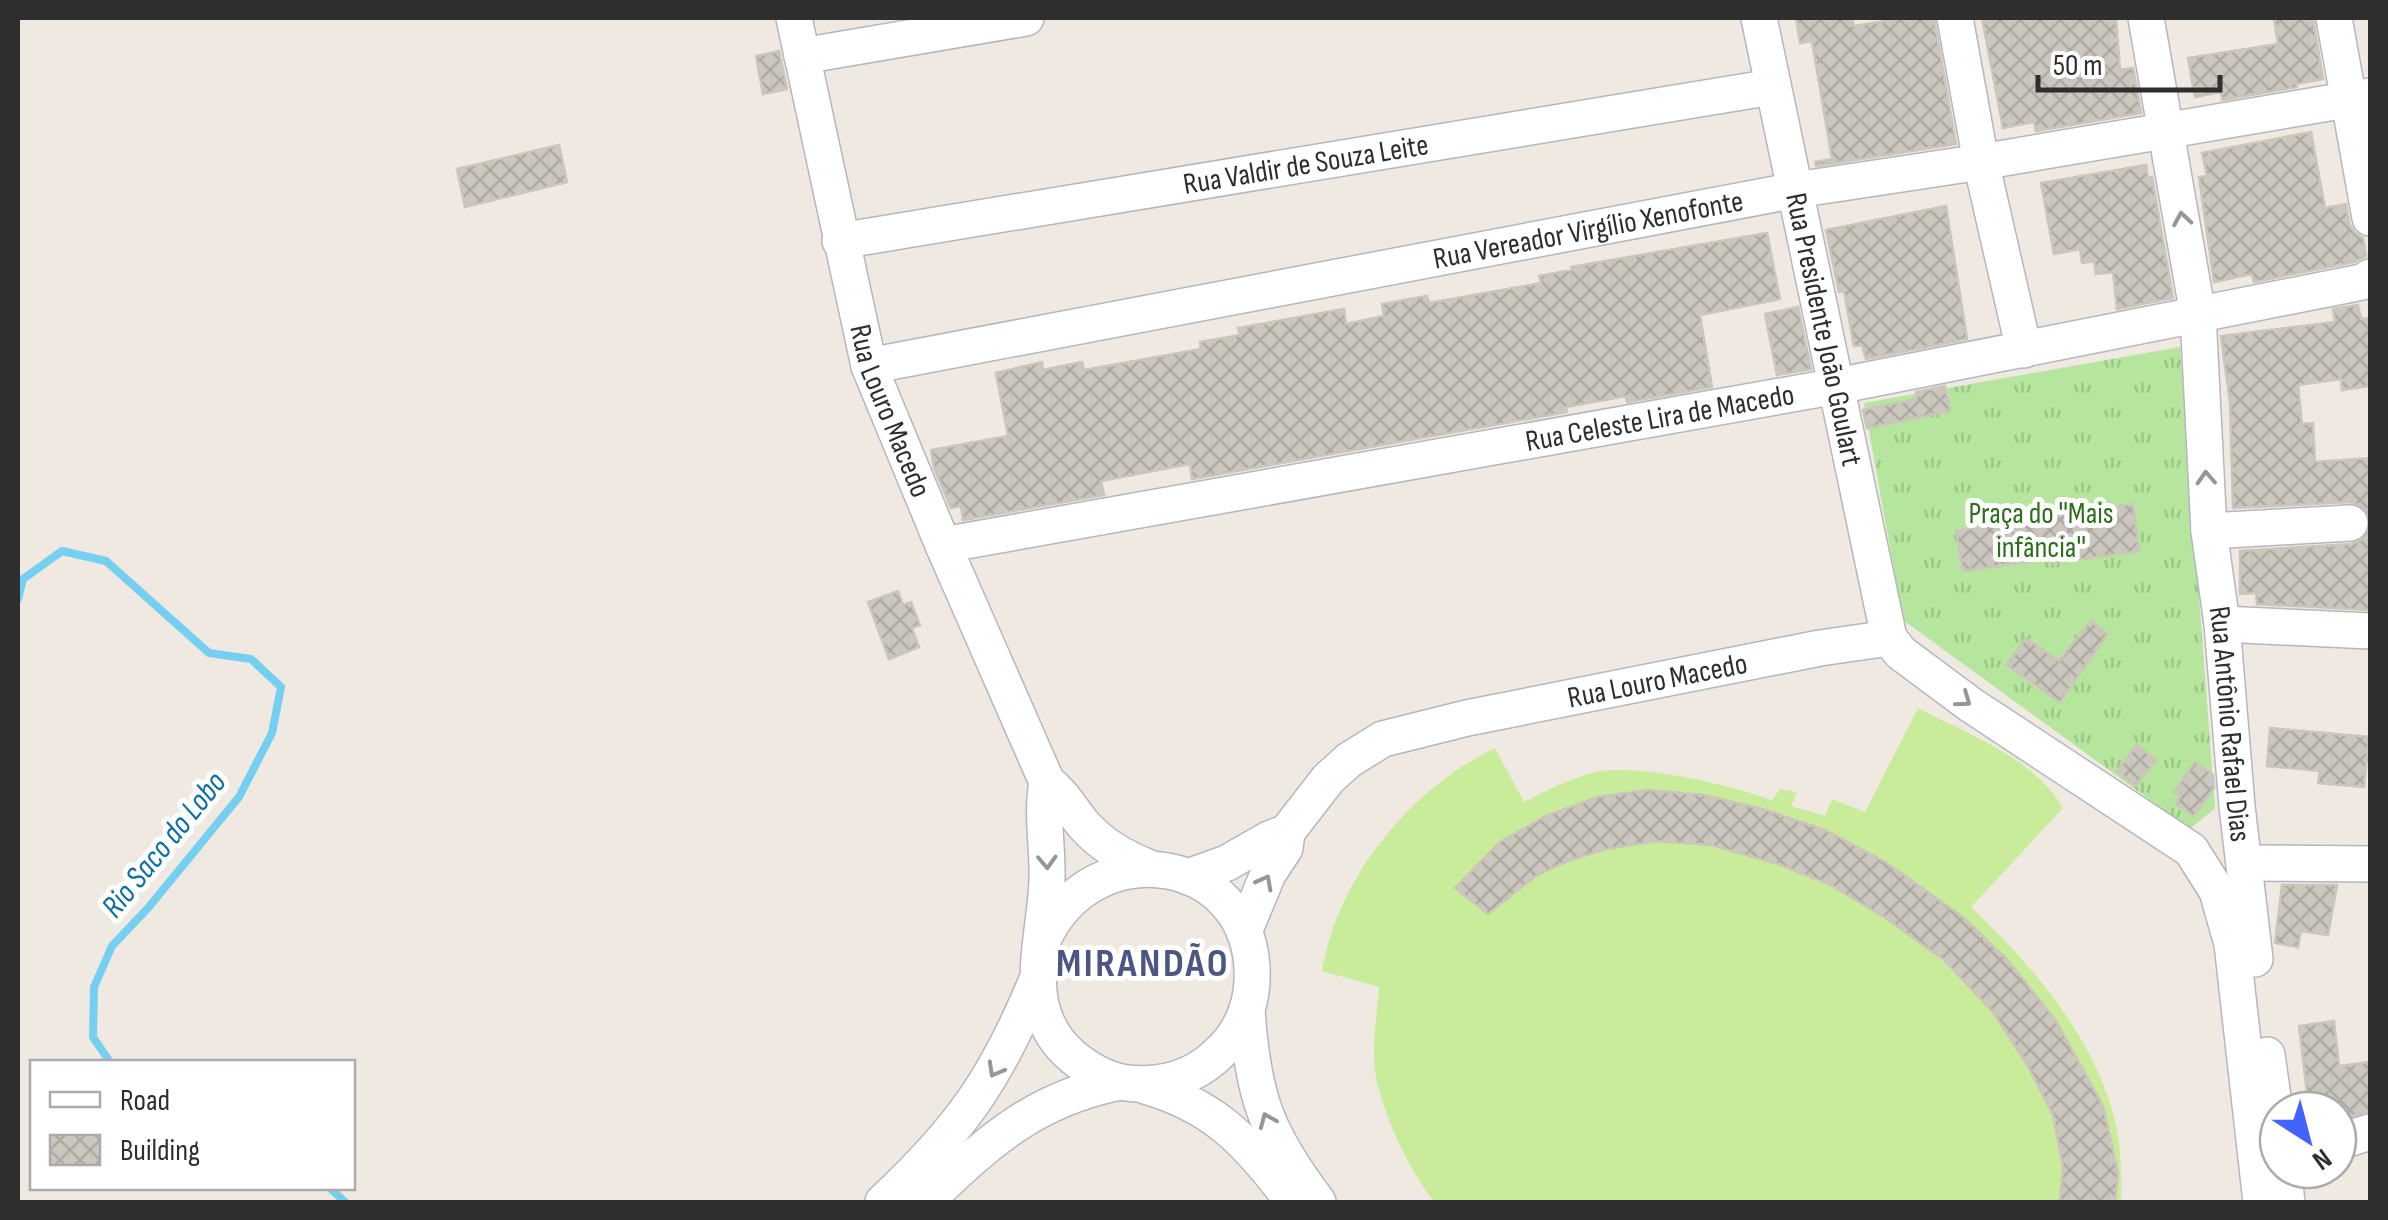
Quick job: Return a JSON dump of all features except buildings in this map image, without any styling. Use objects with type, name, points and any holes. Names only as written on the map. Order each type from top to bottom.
[{"type":"street","name":"Rua Louro Macedo","points":[[794,18],[869,366],[942,545],[1047,782],[1064,795],[1099,839],[1131,861],[1150,868]]},
{"type":"street","points":[[802,56],[1026,18]]},
{"type":"street","name":"Rua Presidente João Goulart","points":[[1759,18],[1890,638]]},
{"type":"street","points":[[1955,18],[2024,350]]},
{"type":"street","name":"Rua Antônio Rafael Dias","points":[[2146,18],[2198,315],[2209,531],[2222,624],[2244,864],[2258,1074],[2261,1202]]},
{"type":"street","points":[[2334,18],[2360,98],[2370,218]]},
{"type":"street","name":"Rua Valdir de Souza Leite","points":[[840,241],[1772,88]]},
{"type":"street","name":"Rua Vereador Virgílio Xenofonte","points":[[869,366],[1796,190],[2360,98]]},
{"type":"street","name":"Rua Celeste Lira de Macedo","points":[[942,545],[1836,386],[2362,282],[2370,277]]},
{"type":"street","points":[[2209,531],[2350,523]]},
{"type":"street","points":[[2222,624],[2370,631]]},
{"type":"street","name":"Rua Louro Macedo","points":[[1244,932],[1268,874],[1285,848],[1287,832],[1328,779],[1349,760],[1383,739],[1467,718],[1820,648],[1890,638]]},
{"type":"street","name":"Rua Antônio Rafael Dias","points":[[1890,638],[1901,653],[1971,705],[2191,850],[2217,891],[2225,916],[2264,1090]]},
{"type":"street","name":"Rua Louro Macedo","points":[[1042,942],[1047,891],[1042,806],[1047,782]]},
{"type":"street","points":[[2191,850],[2220,852],[2239,827]]},
{"type":"street","name":"Rua Louro Macedo","points":[[1188,877],[1227,863],[1287,832]]},
{"type":"street","points":[[2244,864],[2370,864]]},
{"type":"street","points":[[884,1202],[954,1130],[985,1089],[1012,1040],[1036,982],[1042,942],[1061,908],[1092,882],[1110,874],[1150,868],[1188,877],[1221,899],[1244,932],[1252,970],[1247,1010],[1260,1106],[1270,1130],[1318,1202]]},
{"type":"street","points":[[1036,982],[1045,1020],[1068,1053],[1092,1070],[1176,1095],[1215,1116],[1248,1143],[1293,1202]]},
{"type":"street","points":[[925,1202],[1014,1123],[1066,1096],[1130,1083],[1160,1083],[1197,1070],[1228,1044],[1247,1010]]},
{"type":"green space","name":"Praça do ''Mais infância''","points":[[2180,347],[2215,808],[2190,829],[1903,620],[1864,403]]},
{"type":"green space","points":[[1918,708],[2018,761],[2050,790],[2063,808],[1971,907],[2035,975],[2089,1053],[2115,1121],[2121,1202],[1434,1202],[1400,1145],[1377,1082],[1374,1047],[1379,987],[1322,971],[1344,902],[1361,870],[1407,812],[1464,765],[1495,748],[1524,802],[1596,772],[1636,770],[1710,782],[1772,800],[1780,789],[1797,792],[1791,806],[1825,816],[1832,799],[1865,812]]},
{"type":"waterway","name":"Rio Saco do Lobo","points":[[18,599],[23,579],[62,551],[106,561],[209,653],[251,659],[281,687],[272,733],[239,797],[112,946],[94,987],[93,1037],[109,1060]]},
{"type":"waterway","name":"Rio Saco do Lobo","points":[[332,1190],[345,1202]]},
{"type":"district","name":"MIRANDÃO","points":[[1143,962]]}]
